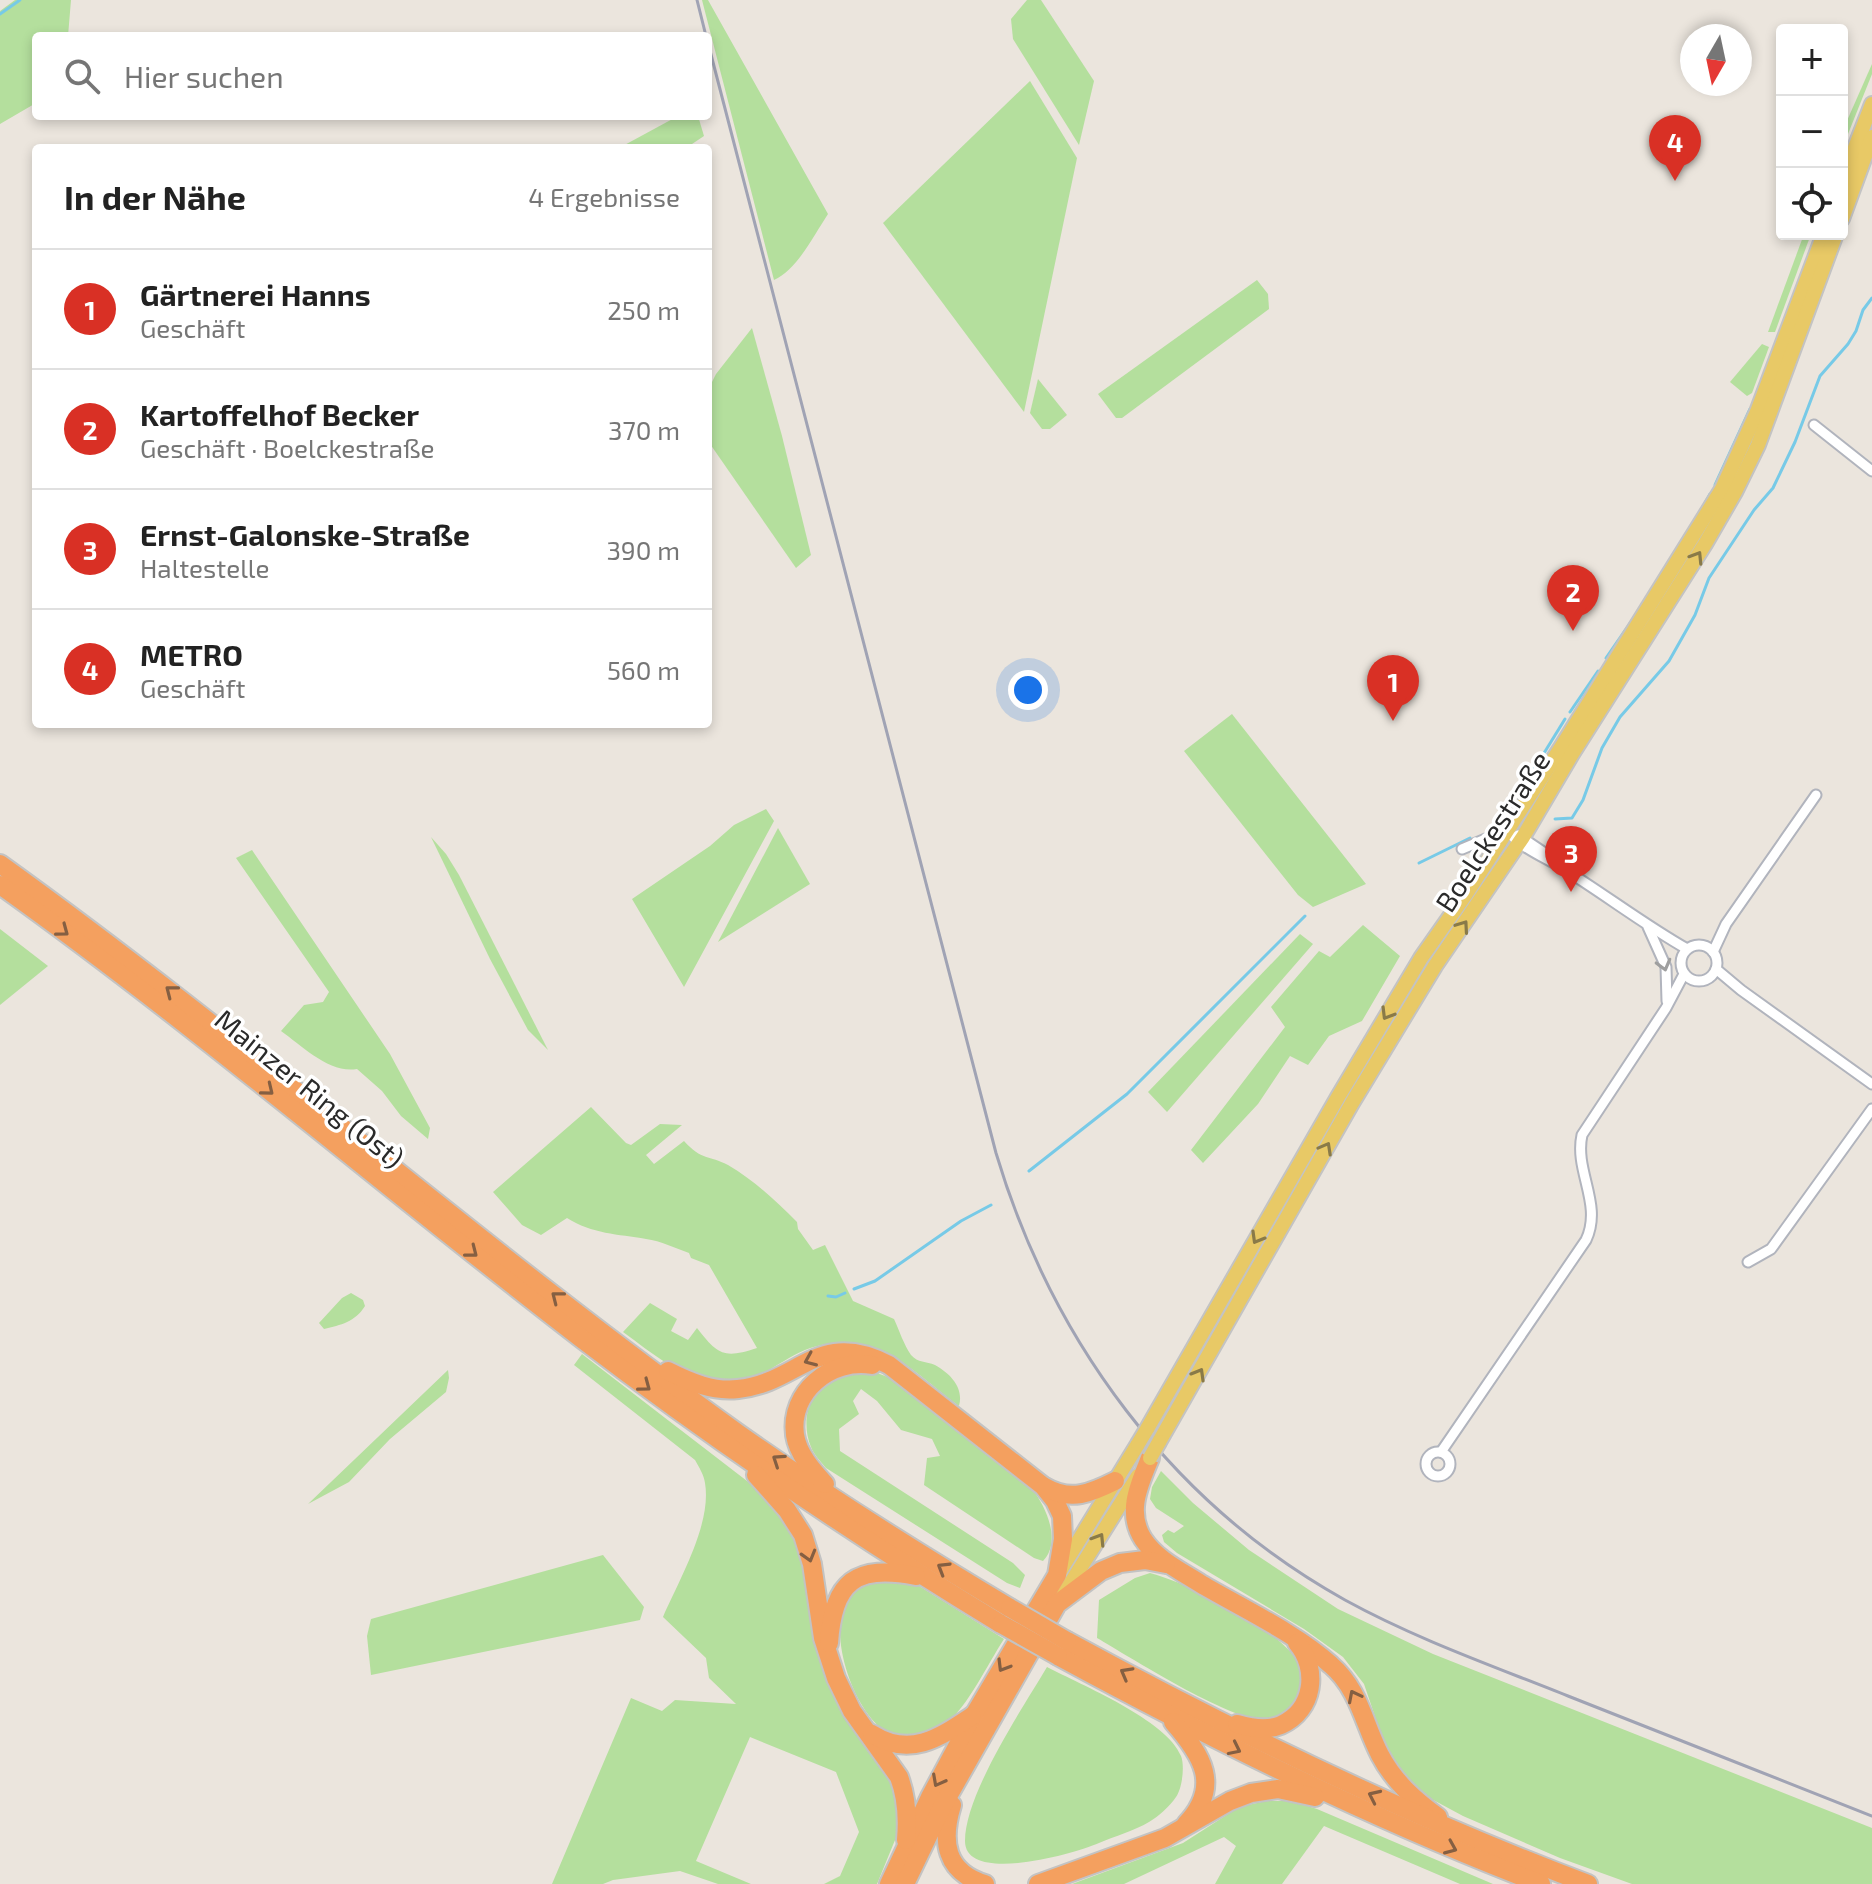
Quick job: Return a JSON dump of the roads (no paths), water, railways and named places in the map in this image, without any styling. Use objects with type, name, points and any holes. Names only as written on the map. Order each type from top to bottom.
[{"type":"highway","name":"Mainzer Ring (Ost)","points":[[0,864],[156,980],[619,1345]]},
{"type":"highway","name":"Mainzer Ring (Ost)","points":[[0,885],[158,1003],[583,1339],[731,1450]]},
{"type":"highway","points":[[619,1345],[684,1379],[735,1390],[760,1384],[809,1359],[833,1352],[857,1353],[879,1360],[1043,1486],[1055,1501],[1062,1516],[1063,1539],[1057,1575],[974,1715],[889,1884]]},
{"type":"highway","points":[[619,1345],[741,1435],[1006,1616],[1165,1714],[1379,1817],[1539,1884]]},
{"type":"highway","points":[[866,1519],[823,1483],[804,1457],[795,1434],[800,1400],[820,1377],[841,1366],[877,1366],[907,1379]]},
{"type":"highway","points":[[1149,1448],[1135,1494],[1136,1523],[1145,1541],[1170,1565],[1322,1656],[1343,1676],[1358,1700],[1380,1755],[1405,1790],[1443,1821],[1471,1838]]},
{"type":"highway","points":[[731,1450],[926,1578],[1006,1616]]},
{"type":"highway","points":[[731,1450],[779,1501],[803,1535],[812,1564],[830,1661],[843,1695],[903,1787],[907,1813],[905,1849]]},
{"type":"highway","points":[[1043,1486],[1061,1494],[1080,1496],[1115,1481]]},
{"type":"highway","points":[[905,1884],[963,1768],[1057,1604],[1101,1571],[1120,1563],[1145,1560],[1170,1565]]},
{"type":"highway","points":[[830,1661],[833,1615],[844,1589],[854,1580],[878,1571],[926,1578]]},
{"type":"highway","points":[[1185,1705],[1250,1727],[1272,1727],[1290,1719],[1308,1698],[1311,1676],[1305,1656],[1289,1636]]},
{"type":"highway","points":[[1063,1649],[1290,1758],[1471,1838],[1588,1884]]},
{"type":"highway","points":[[1165,1714],[1196,1750],[1205,1775],[1206,1786],[1200,1806],[1180,1830]]},
{"type":"highway","points":[[863,1727],[879,1739],[911,1746],[936,1739],[974,1715]]},
{"type":"highway","points":[[963,1768],[947,1820],[946,1844],[959,1869],[985,1884]]},
{"type":"highway","points":[[1037,1883],[1180,1830],[1239,1796],[1269,1789],[1298,1792],[1379,1817]]},
{"type":"main road","points":[[1847,168],[1872,104]]},
{"type":"main road","points":[[1848,203],[1872,137]]},
{"type":"main road","name":"Boelckestraße","points":[[1149,1448],[1147,1429],[1391,1008],[1638,627],[1722,489],[1757,412],[1822,240]]},
{"type":"main road","name":"Boelckestraße","points":[[1149,1448],[1435,966],[1521,840],[1735,492],[1758,445],[1834,240]]},
{"type":"main road","points":[[1057,1575],[1115,1481],[1149,1448]]},
{"type":"main road","points":[[1057,1604],[1149,1448]]},
{"type":"street","points":[[1814,425],[1872,471]]},
{"type":"street","points":[[1709,949],[1816,795]]},
{"type":"street","points":[[1462,849],[1490,837],[1521,840],[1684,952]]},
{"type":"street","points":[[1647,925],[1666,967],[1666,1008]]},
{"type":"street","points":[[1698,945],[1709,949],[1717,963],[1713,973],[1701,981],[1688,977],[1680,964],[1684,952],[1698,945]]},
{"type":"street","points":[[1713,973],[1872,1084]]},
{"type":"street","points":[[1441,1452],[1586,1240],[1592,1222],[1592,1209],[1581,1156],[1582,1135],[1688,977]]},
{"type":"street","points":[[1748,1262],[1771,1249],[1872,1109]]},
{"type":"waterway","points":[[0,14],[20,0]]},
{"type":"waterway","points":[[1555,819],[1572,818],[1583,800],[1602,748],[1620,717],[1669,661],[1695,615],[1709,578],[1754,510],[1773,488],[1795,442],[1820,376],[1848,344],[1863,310],[1872,298]]},
{"type":"waterway","points":[[1715,485],[1750,409]]},
{"type":"waterway","points":[[1700,512],[1710,494]]},
{"type":"waterway","points":[[1606,658],[1635,616]]},
{"type":"waterway","points":[[1570,712],[1598,671]]},
{"type":"waterway","points":[[1541,758],[1565,719]]},
{"type":"waterway","points":[[1512,801],[1534,768]]},
{"type":"waterway","points":[[1419,863],[1470,838]]},
{"type":"waterway","points":[[1029,1171],[1127,1094],[1305,916]]},
{"type":"waterway","points":[[854,1289],[875,1281],[961,1221],[991,1205]]},
{"type":"waterway","points":[[828,1296],[845,1293]]},
{"type":"railway","points":[[697,0],[705,32]]},
{"type":"railway","points":[[712,58],[996,1153],[1020,1222],[1050,1289],[1085,1352],[1127,1411],[1173,1466],[1225,1516],[1283,1561],[1345,1600],[1455,1651],[1872,1816]]},
{"type":"place","name":"METRO","points":[[1675,181]]},
{"type":"place","name":"Kartoffelhof Becker","points":[[1573,631]]},
{"type":"place","name":"Gärtnerei Hanns","points":[[1393,721]]},
{"type":"place","name":"Ernst-Galonske-Straße","points":[[1571,892]]}]
